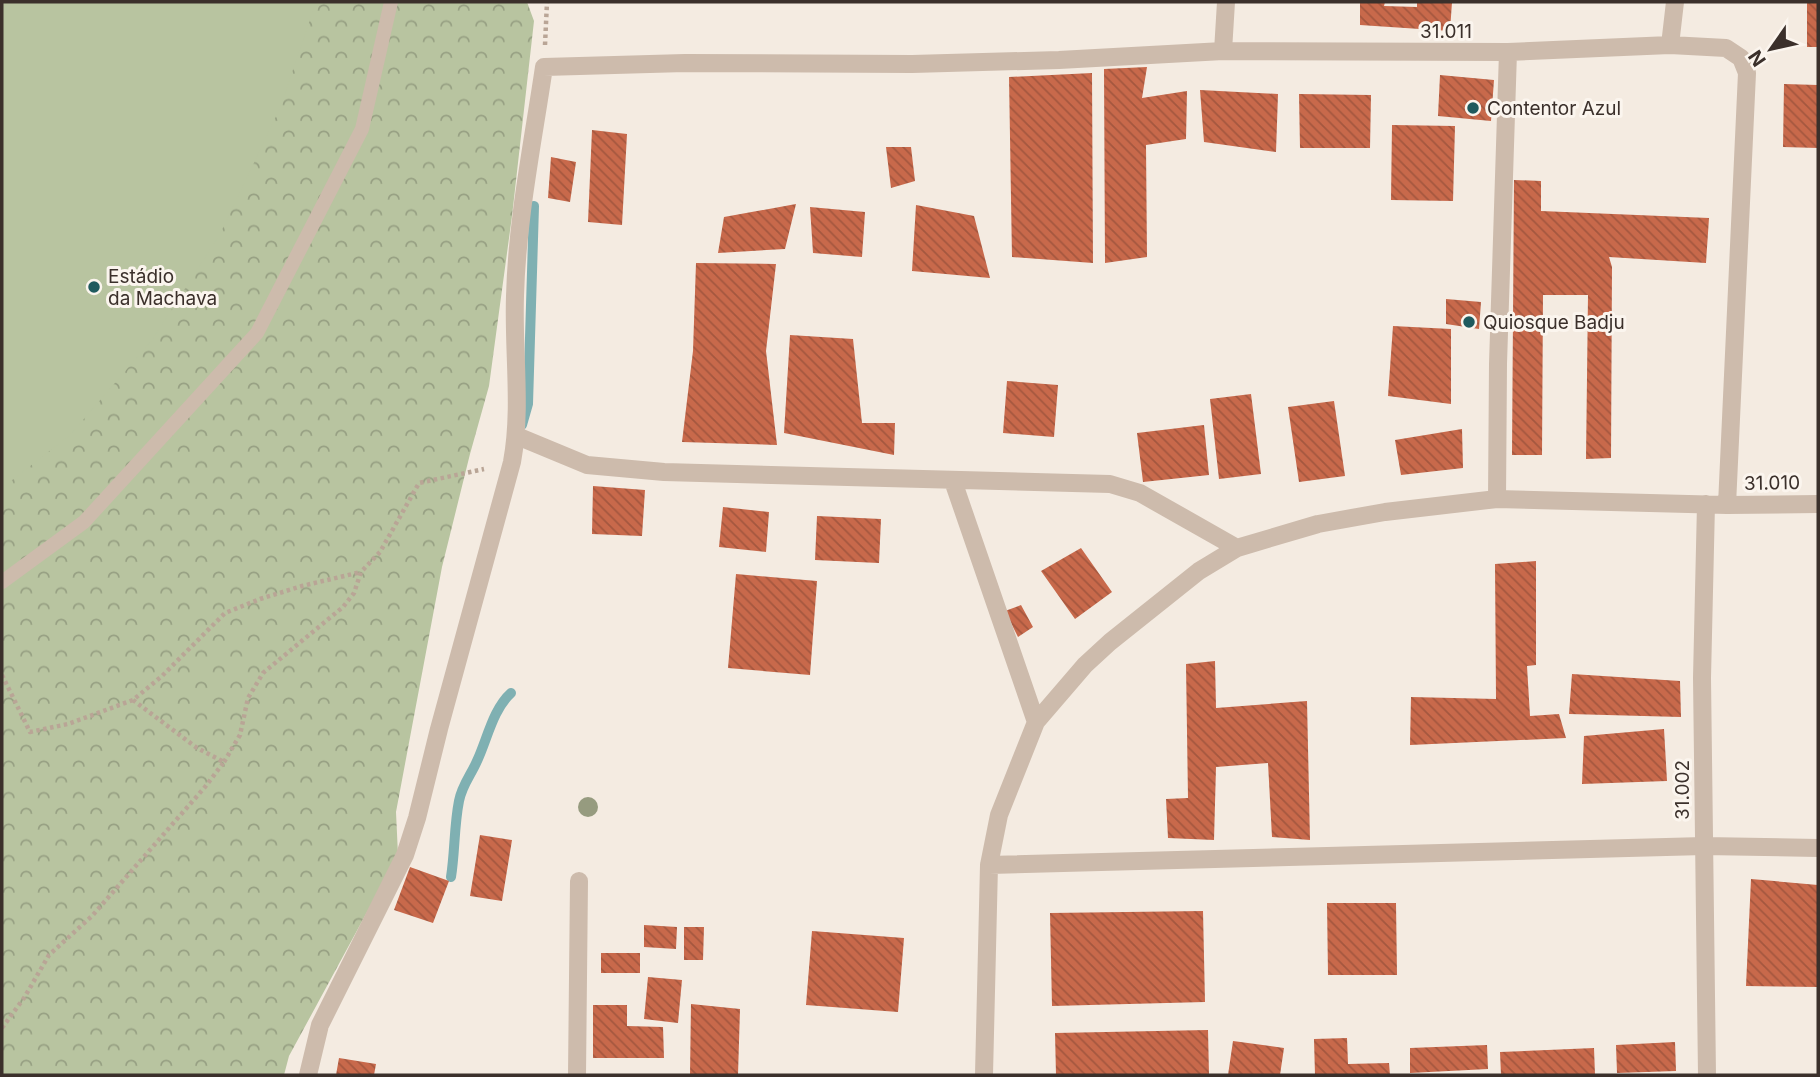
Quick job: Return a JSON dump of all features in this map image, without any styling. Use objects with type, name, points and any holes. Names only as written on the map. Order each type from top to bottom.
[{"type":"street","points":[[1223,51],[1226,2]]},
{"type":"street","points":[[1670,45],[1675,2]]},
{"type":"street","name":"31.011","points":[[544,67],[685,63],[912,64],[1059,60],[1223,51],[1508,52],[1670,45],[1726,48],[1741,58],[1747,73],[1727,505]]},
{"type":"street","points":[[1497,499],[1498,364],[1508,52]]},
{"type":"street","points":[[307,1075],[320,1025],[405,855],[512,462],[517,436],[515,295],[525,192],[544,67]]},
{"type":"street","points":[[517,436],[587,465],[664,472],[1110,484],[1140,493],[1237,548]]},
{"type":"street","points":[[953,481],[1036,722]]},
{"type":"street","name":"31.010","points":[[984,1075],[989,865],[999,815],[1036,722],[1085,665],[1199,571],[1237,548],[1318,524],[1384,512],[1497,499],[1727,505],[1818,504]]},
{"type":"street","name":"31.002","points":[[1706,504],[1702,678],[1707,1075]]},
{"type":"street","points":[[989,865],[1704,846],[1818,848]]},
{"type":"street","points":[[577,1075],[579,881]]},
{"type":"lane","points":[[2,582],[84,522],[257,333],[362,129],[391,2]]},
{"type":"path","points":[[544,67],[547,2]]},
{"type":"path","points":[[2,1028],[24,998],[49,955],[92,916],[225,762],[240,735],[248,698],[263,673],[343,607],[354,593],[361,572],[380,552],[419,483],[512,462]]},
{"type":"path","points":[[2,676],[30,732],[68,724],[133,700],[162,676],[225,613],[302,586],[361,572]]},
{"type":"path","points":[[133,700],[197,748],[225,762]]},
{"type":"green space","points":[[2,2],[527,2],[534,21],[489,386],[442,567],[396,812],[398,855],[289,1056],[284,1075],[2,1075]]},
{"type":"green space","name":"Estádio da Machava","points":[[2,2],[316,2],[280,108],[220,234],[152,340],[70,435],[2,488]]},
{"type":"building","points":[[1360,2],[1385,2],[1384,6],[1417,7],[1417,2],[1452,2],[1450,31],[1360,25]]},
{"type":"building","points":[[1807,2],[1818,2],[1818,47],[1807,47]]},
{"type":"building","points":[[1147,67],[1142,98],[1187,91],[1186,139],[1146,145],[1147,257],[1105,263],[1104,69]]},
{"type":"building","points":[[1092,73],[1093,263],[1012,257],[1009,77]]},
{"type":"building","points":[[1440,75],[1494,80],[1491,121],[1438,116]]},
{"type":"building","points":[[1784,84],[1818,85],[1818,148],[1783,147]]},
{"type":"building","points":[[1200,90],[1278,94],[1276,152],[1204,142]]},
{"type":"building","points":[[1299,94],[1371,95],[1370,148],[1300,148]]},
{"type":"building","points":[[1392,125],[1455,126],[1453,201],[1391,200]]},
{"type":"building","points":[[592,130],[627,134],[622,225],[588,222]]},
{"type":"building","points":[[886,147],[911,147],[915,181],[891,188]]},
{"type":"building","points":[[551,157],[576,162],[570,202],[548,198]]},
{"type":"building","points":[[1514,180],[1541,181],[1541,211],[1709,218],[1706,263],[1609,257],[1612,267],[1611,458],[1586,459],[1588,295],[1543,295],[1542,455],[1512,455]]},
{"type":"building","points":[[796,204],[785,249],[718,253],[724,217]]},
{"type":"building","points":[[916,205],[974,216],[990,278],[912,271]]},
{"type":"building","points":[[810,207],[865,212],[862,257],[813,253]]},
{"type":"building","points":[[696,263],[776,264],[766,351],[777,445],[682,442],[693,351]]},
{"type":"building","points":[[1446,299],[1481,302],[1479,329],[1446,324]]},
{"type":"building","points":[[1393,326],[1451,329],[1451,404],[1388,396]]},
{"type":"building","points":[[790,335],[853,339],[862,423],[895,423],[894,455],[784,433]]},
{"type":"building","points":[[1007,381],[1058,385],[1054,437],[1003,433]]},
{"type":"building","points":[[1251,394],[1261,474],[1219,479],[1210,399]]},
{"type":"building","points":[[1334,401],[1345,476],[1299,482],[1288,407]]},
{"type":"building","points":[[1204,425],[1209,475],[1143,482],[1137,433]]},
{"type":"building","points":[[1462,429],[1463,468],[1401,475],[1395,440]]},
{"type":"building","points":[[593,486],[645,490],[642,536],[592,534]]},
{"type":"building","points":[[723,507],[769,512],[766,552],[719,547]]},
{"type":"building","points":[[817,516],[881,519],[879,563],[815,560]]},
{"type":"building","points":[[1081,548],[1112,592],[1075,619],[1041,571]]},
{"type":"building","points":[[1536,561],[1536,665],[1527,666],[1530,716],[1559,714],[1566,738],[1410,745],[1411,697],[1496,699],[1495,564]]},
{"type":"building","points":[[736,574],[817,581],[810,675],[728,668]]},
{"type":"building","points":[[1021,605],[1033,627],[1018,637],[1005,611]]},
{"type":"building","points":[[1215,661],[1216,708],[1307,701],[1310,840],[1272,837],[1268,763],[1216,767],[1214,840],[1168,838],[1166,799],[1188,798],[1186,664]]},
{"type":"building","points":[[1572,674],[1680,681],[1681,717],[1569,714]]},
{"type":"building","points":[[1664,729],[1667,781],[1582,784],[1584,736]]},
{"type":"building","points":[[480,835],[512,840],[502,901],[470,896]]},
{"type":"building","points":[[410,867],[449,881],[433,923],[394,910]]},
{"type":"building","points":[[1751,879],[1818,885],[1818,987],[1746,986]]},
{"type":"building","points":[[1327,903],[1396,903],[1397,975],[1328,975]]},
{"type":"building","points":[[1203,911],[1205,1002],[1052,1006],[1050,913]]},
{"type":"building","points":[[644,925],[677,927],[676,949],[644,947]]},
{"type":"building","points":[[684,927],[704,927],[703,960],[684,960]]},
{"type":"building","points":[[812,931],[904,938],[898,1012],[806,1005]]},
{"type":"building","points":[[601,953],[640,953],[640,973],[601,973]]},
{"type":"building","points":[[648,977],[682,980],[678,1023],[644,1019]]},
{"type":"building","points":[[691,1004],[740,1009],[738,1075],[690,1075]]},
{"type":"building","points":[[593,1005],[627,1005],[627,1026],[663,1027],[664,1058],[593,1058]]},
{"type":"building","points":[[1208,1030],[1209,1075],[1056,1075],[1055,1033]]},
{"type":"building","points":[[1347,1038],[1348,1064],[1389,1063],[1390,1075],[1315,1075],[1314,1039]]},
{"type":"building","points":[[1233,1041],[1284,1048],[1280,1075],[1228,1075]]},
{"type":"building","points":[[1675,1042],[1676,1071],[1617,1073],[1616,1045]]},
{"type":"building","points":[[1487,1045],[1488,1069],[1410,1073],[1410,1048]]},
{"type":"building","points":[[1594,1048],[1595,1075],[1501,1075],[1500,1052]]},
{"type":"building","points":[[339,1058],[376,1064],[374,1075],[336,1075]]},
{"type":"waterway","points":[[522,425],[528,404],[534,206]]},
{"type":"waterway","points":[[451,877],[460,795],[495,716],[511,693]]},
{"type":"place","name":"Contentor Azul","points":[[1473,108]]},
{"type":"place","name":"Estádio da Machava","points":[[94,287]]},
{"type":"place","name":"Quiosque Badju","points":[[1469,322]]}]
